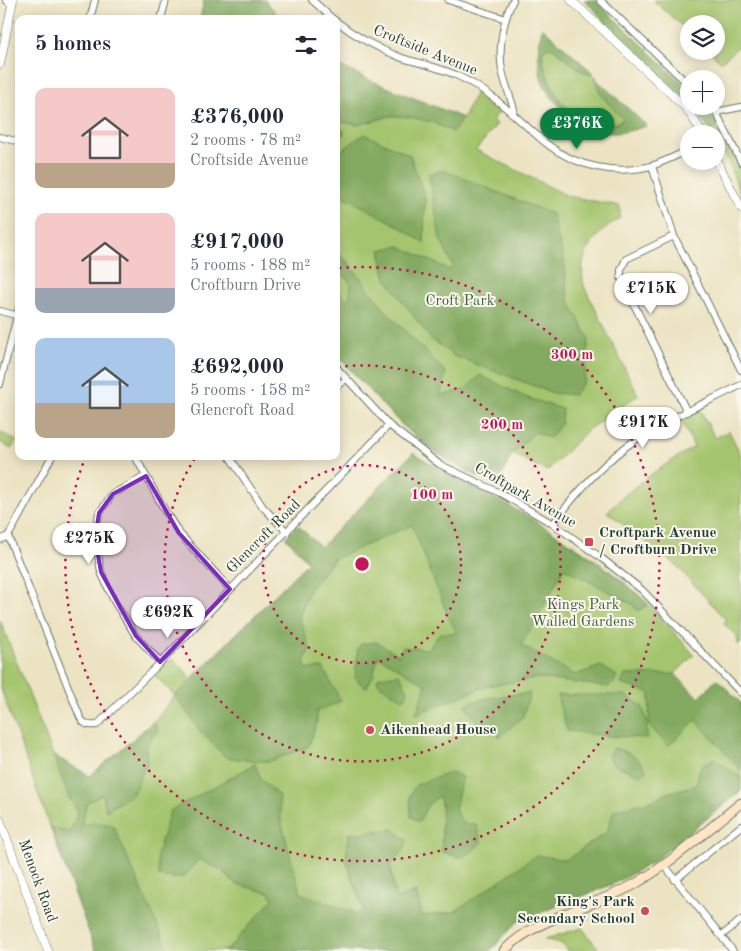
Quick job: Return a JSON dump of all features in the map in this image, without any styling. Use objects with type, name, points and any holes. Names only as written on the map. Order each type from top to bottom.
[{"type":"main road","points":[[506,950],[520,936],[537,926],[633,885],[664,865],[741,802]]},
{"type":"street","points":[[91,15],[95,0]]},
{"type":"street","points":[[162,15],[166,0]]},
{"type":"street","points":[[312,0],[329,15]]},
{"type":"street","points":[[448,0],[506,19]]},
{"type":"street","points":[[513,0],[506,19],[501,44],[502,71],[514,109],[513,113]]},
{"type":"street","points":[[571,0],[687,109],[697,125]]},
{"type":"street","points":[[600,0],[680,77]]},
{"type":"street","points":[[0,64],[11,2]]},
{"type":"street","name":"Croftside Avenue","points":[[340,24],[364,40],[384,50],[460,77],[483,89],[547,144],[561,154],[579,162],[613,169],[652,166],[680,154]]},
{"type":"street","points":[[725,110],[741,106]]},
{"type":"street","points":[[718,115],[741,162]]},
{"type":"street","points":[[0,137],[15,141]]},
{"type":"street","points":[[652,166],[674,236],[741,370]]},
{"type":"street","points":[[722,170],[741,208]]},
{"type":"street","points":[[674,236],[626,260],[621,270],[621,278],[687,412]]},
{"type":"street","points":[[0,311],[15,313]]},
{"type":"street","points":[[0,384],[15,325]]},
{"type":"street","name":"Croftpark Avenue","points":[[340,372],[390,425],[439,464],[500,493],[553,524],[642,590],[741,693]]},
{"type":"street","points":[[340,384],[346,379]]},
{"type":"street","points":[[553,524],[571,500],[602,467],[647,432],[741,385]]},
{"type":"street","name":"Glencroft Road","points":[[8,536],[82,722],[90,726],[97,725],[390,425]]},
{"type":"street","points":[[0,540],[8,536],[50,460]]},
{"type":"street","points":[[137,460],[179,533],[230,590]]},
{"type":"street","points":[[233,460],[263,507],[287,532]]},
{"type":"street","points":[[146,476],[113,494],[99,513],[95,538],[101,572],[114,601],[136,636],[160,662]]},
{"type":"street","name":"Menock Road","points":[[0,820],[48,951]]},
{"type":"street","points":[[675,880],[741,826]]},
{"type":"street","points":[[664,865],[733,951]]},
{"type":"street","points":[[721,936],[741,920]]},
{"type":"highlighted area","points":[[146,476],[179,533],[230,589],[160,662],[136,636],[101,572],[95,538],[99,513],[113,494]]},
{"type":"green space","points":[[204,0],[265,0],[278,15],[201,15]]},
{"type":"green space","points":[[584,0],[595,0],[680,80],[680,94],[604,22]]},
{"type":"green space","points":[[741,0],[741,44],[725,58],[725,15],[680,15],[680,24],[654,1]]},
{"type":"green space","points":[[542,27],[594,74],[591,75],[580,70],[553,48],[548,47],[542,52],[545,69],[552,87],[568,109],[584,117],[614,124],[619,123],[623,119],[602,95],[596,79],[647,126],[630,131],[602,132],[580,122],[560,107],[545,87],[541,77],[539,52]]},
{"type":"green space","points":[[548,47],[553,48],[580,70],[597,77],[598,90],[623,119],[614,124],[574,113],[561,102],[545,72],[542,53]]},
{"type":"green space","name":"Croft Park","points":[[340,66],[369,80],[463,118],[477,90],[501,110],[492,120],[497,124],[476,150],[568,196],[620,206],[620,218],[595,238],[585,254],[582,274],[584,286],[638,395],[589,429],[547,471],[511,453],[478,477],[440,455],[419,440],[340,358]]},
{"type":"green space","points":[[340,66],[369,80],[463,118],[453,132],[432,122],[409,117],[391,116],[358,125],[340,122]]},
{"type":"green space","points":[[698,115],[712,115],[719,125],[706,125]]},
{"type":"green space","points":[[340,126],[344,133],[340,139]]},
{"type":"green space","points":[[364,134],[410,155],[425,198],[424,243],[397,225],[340,194],[340,152]]},
{"type":"green space","points":[[725,137],[741,170],[741,195],[729,163],[725,156]]},
{"type":"green space","points":[[443,170],[552,214],[564,261],[569,301],[589,338],[584,381],[574,395],[553,393],[454,356],[430,338],[386,279],[380,250],[399,246],[450,270],[453,266],[440,239],[429,174]]},
{"type":"green space","points":[[340,255],[348,262],[386,311],[446,373],[440,396],[466,389],[480,375],[525,397],[562,409],[561,424],[550,438],[535,432],[512,454],[497,484],[471,473],[448,460],[408,429],[340,358],[340,292],[349,301],[351,284],[340,270]]},
{"type":"green space","points":[[700,409],[715,438],[729,431],[741,455],[741,643],[738,645],[737,637],[724,624],[726,620],[674,563],[607,512],[648,476],[694,447],[681,419]]},
{"type":"green space","points":[[0,432],[15,440],[15,444],[11,449],[0,442]]},
{"type":"green space","name":"Kings Park Walled Gardens","points":[[413,453],[565,540],[622,581],[654,610],[694,655],[675,674],[699,698],[717,679],[741,703],[741,791],[653,862],[615,883],[517,922],[490,951],[96,951],[0,686],[0,620],[53,755],[90,776],[153,722],[175,696],[155,676],[172,658],[192,678],[308,562],[286,537],[298,526],[321,547]]},
{"type":"green space","points":[[413,453],[543,526],[605,569],[649,604],[638,611],[632,604],[564,568],[521,645],[575,675],[601,666],[617,676],[614,683],[608,687],[537,678],[487,686],[416,714],[426,685],[378,656],[373,676],[366,688],[355,678],[358,648],[361,644],[376,642],[399,655],[403,647],[428,649],[440,633],[457,633],[448,616],[412,525],[334,559],[310,589],[299,616],[310,649],[304,661],[306,669],[323,668],[341,701],[317,711],[317,721],[309,746],[271,761],[251,761],[225,757],[200,731],[175,696],[308,562],[286,537],[298,526],[321,547]]},
{"type":"green space","points":[[399,674],[408,691],[403,699],[381,686],[377,681],[379,677]]},
{"type":"green space","points":[[675,674],[699,698],[717,679],[741,703],[741,770],[696,720],[668,746],[649,725],[650,693],[621,684],[625,675]]},
{"type":"green space","points":[[530,693],[523,716],[500,737],[494,731],[475,720],[465,705],[486,698]]},
{"type":"green space","points":[[558,695],[625,695],[642,706],[647,721],[647,738],[567,731]]},
{"type":"green space","points":[[153,722],[158,730],[146,746],[147,762],[133,794],[106,811],[103,794],[87,803],[81,825],[98,823],[113,825],[169,951],[96,951],[51,827],[70,832],[78,812],[69,798],[53,755],[90,776]]},
{"type":"green space","points":[[614,748],[633,756],[646,771],[640,775],[613,764],[608,755]]},
{"type":"green space","points":[[713,758],[741,778],[741,791],[653,862],[615,883],[517,922],[490,951],[222,951],[228,949],[273,899],[269,893],[236,884],[221,870],[199,859],[184,877],[159,876],[157,855],[170,811],[255,764],[261,779],[279,796],[281,820],[300,893],[355,913],[364,911],[346,860],[349,834],[393,829],[407,840],[404,850],[390,865],[396,899],[416,892],[422,916],[454,912],[537,855],[566,860],[607,832],[614,810],[652,801],[670,792],[696,785],[700,768]]},
{"type":"green space","points":[[452,772],[462,777],[455,810],[462,823],[476,824],[481,842],[473,851],[461,858],[442,852],[441,803],[439,796],[428,805],[419,822],[411,817],[410,795],[416,785]]},
{"type":"green space","points":[[582,928],[600,951],[568,951],[562,944],[545,939]]},
{"type":"place","name":"Croftpark Avenue / Croftburn Drive","points":[[589,542]]},
{"type":"place","name":"Aikenhead House","points":[[370,730]]},
{"type":"place","name":"King's Park Secondary School","points":[[645,911]]}]
